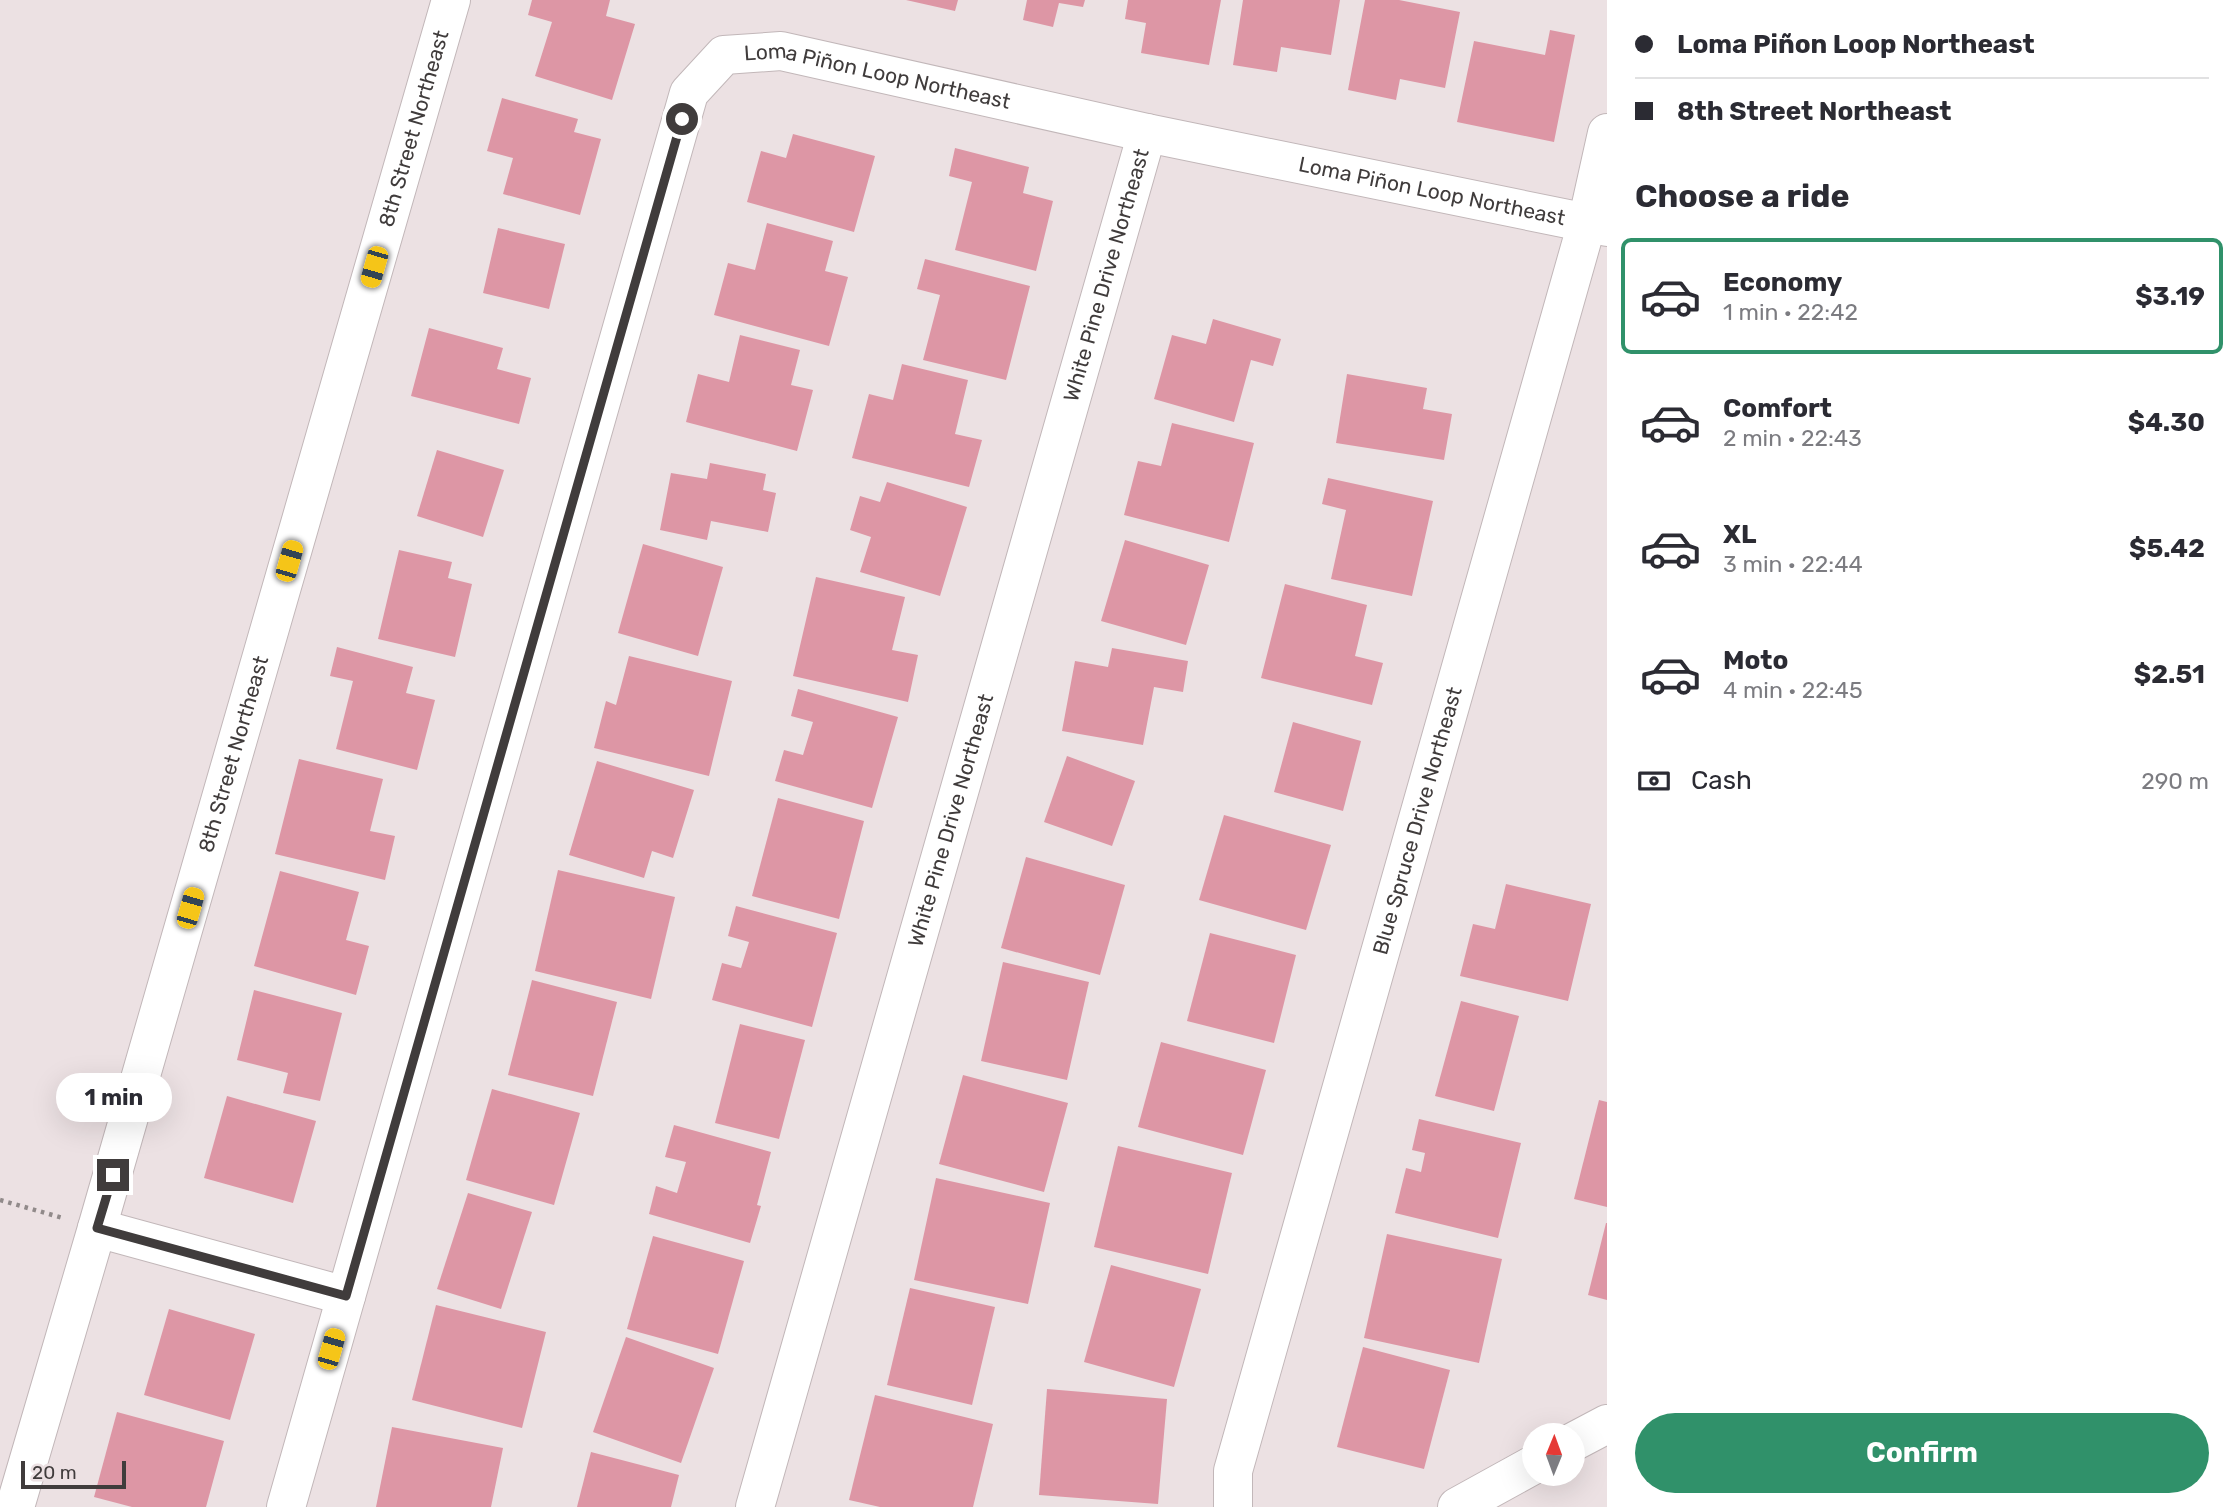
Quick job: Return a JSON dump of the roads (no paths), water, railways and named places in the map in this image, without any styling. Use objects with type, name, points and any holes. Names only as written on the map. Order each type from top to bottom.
[{"type":"street","name":"8th Street Northeast","points":[[15,1507],[451,0]]},
{"type":"street","name":"Loma Piñon Loop Northeast","points":[[286,1507],[689,93],[724,55],[782,51],[1147,133],[1597,225]]},
{"type":"street","name":"White Pine Drive Northeast","points":[[755,1507],[1147,133]]},
{"type":"street","name":"Blue Spruce Drive Northeast","points":[[1233,1507],[1233,1471],[1597,225],[1607,133]]},
{"type":"street","points":[[97,1228],[346,1296]]},
{"type":"street","points":[[1586,1435],[1607,1423]]},
{"type":"street","points":[[1457,1507],[1522,1471]]}]
